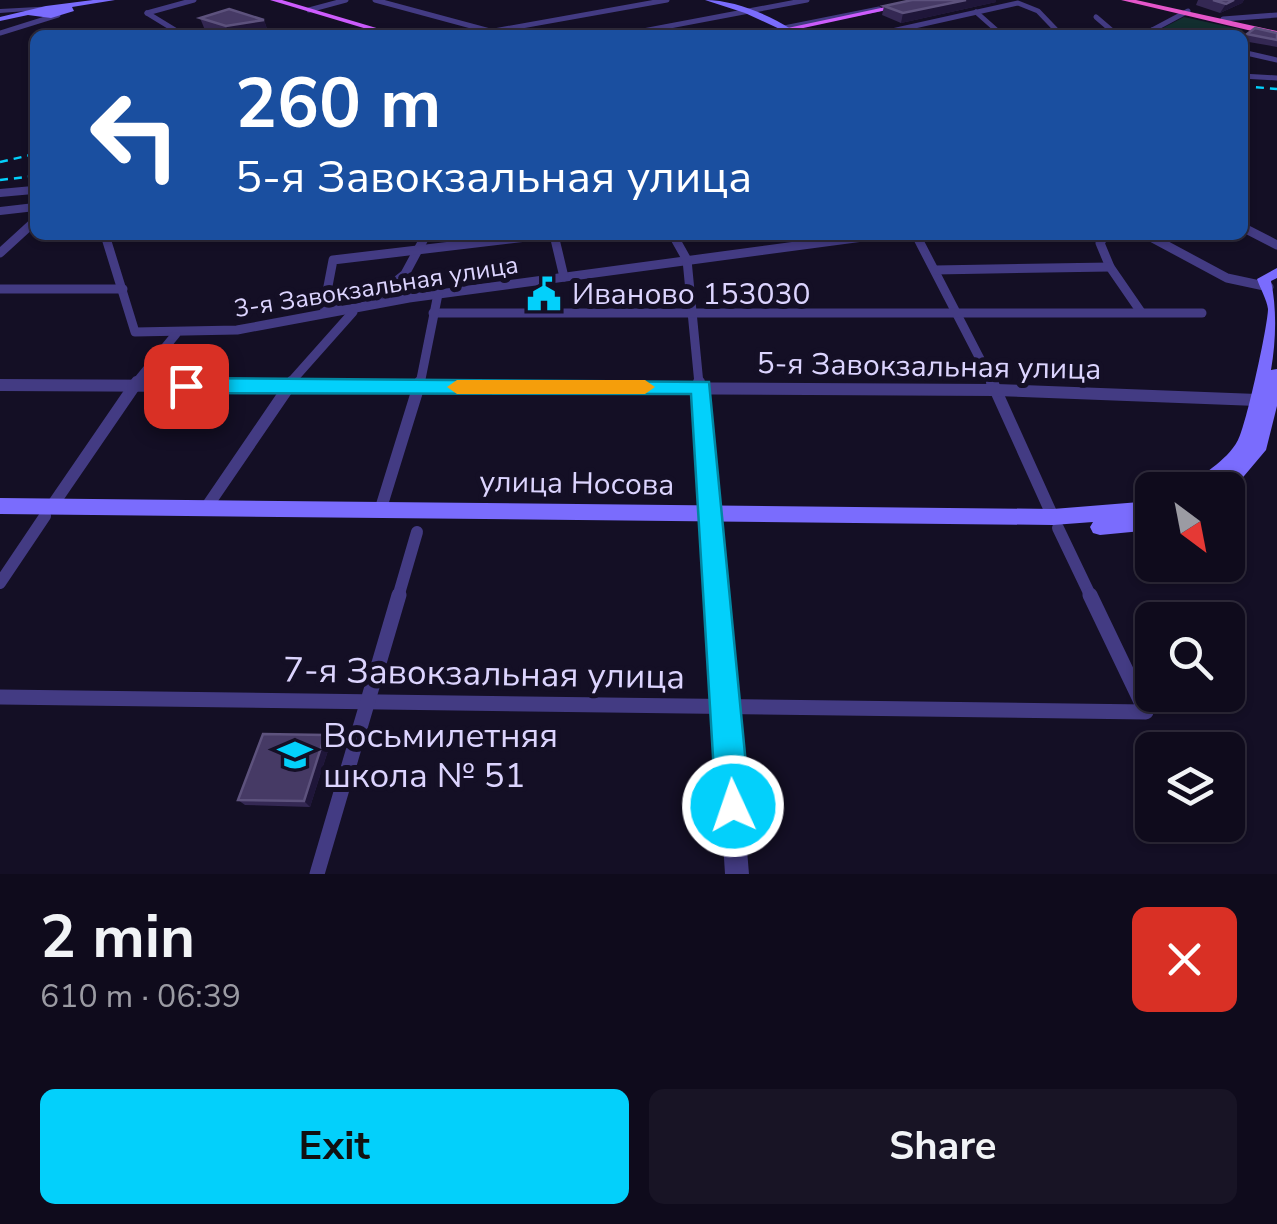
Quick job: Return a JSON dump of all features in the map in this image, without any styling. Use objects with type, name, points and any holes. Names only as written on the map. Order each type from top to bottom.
[{"type":"highway","points":[[1125,0],[1186,12]]},
{"type":"highway","points":[[1136,0],[1277,32]]},
{"type":"main road","points":[[0,20],[110,0]]},
{"type":"main road","points":[[60,10],[119,0]]},
{"type":"main road","points":[[259,0],[309,10],[364,30]]},
{"type":"main road","points":[[709,0],[748,11],[785,28]]},
{"type":"main road","points":[[774,30],[926,0]]},
{"type":"main road","points":[[276,2],[363,30]]},
{"type":"main road","points":[[778,30],[785,28]]},
{"type":"main road","points":[[1266,426],[1257,400],[1273,350],[1275,308],[1266,276],[1277,271]]},
{"type":"main road","points":[[1237,472],[1257,450],[1277,374]]},
{"type":"main road","points":[[1221,472],[1266,426]]},
{"type":"main road","name":"улица Носова","points":[[0,506],[49,511],[379,516],[1135,522]]},
{"type":"main road","name":"улица Носова","points":[[0,516],[49,511]]},
{"type":"main road","name":"улица Носова","points":[[1055,523],[1135,511]]},
{"type":"street","points":[[176,30],[147,13],[194,0]]},
{"type":"street","points":[[309,10],[346,0]]},
{"type":"street","points":[[375,0],[490,30]]},
{"type":"street","points":[[500,30],[667,0]]},
{"type":"street","points":[[648,30],[807,0]]},
{"type":"street","points":[[896,30],[1018,3],[1038,12],[1056,30]]},
{"type":"street","points":[[5,11],[60,10]]},
{"type":"street","points":[[5,11],[34,15]]},
{"type":"street","points":[[0,20],[16,14],[5,11]]},
{"type":"street","points":[[976,12],[996,30]]},
{"type":"street","points":[[1152,30],[1186,12]]},
{"type":"street","points":[[0,33],[34,15]]},
{"type":"street","points":[[1221,20],[1277,15]]},
{"type":"street","points":[[1096,18],[1111,30]]},
{"type":"street","points":[[785,28],[789,30]]},
{"type":"street","points":[[1248,53],[1277,60]]},
{"type":"street","points":[[1248,76],[1277,78]]},
{"type":"street","points":[[0,193],[30,190]]},
{"type":"street","points":[[0,210],[30,205]]},
{"type":"street","points":[[0,253],[30,225]]},
{"type":"street","points":[[1248,229],[1277,245]]},
{"type":"street","points":[[0,289],[123,289],[107,240]]},
{"type":"street","points":[[203,513],[288,386],[353,312],[385,294],[424,249],[425,240]]},
{"type":"street","points":[[353,312],[324,307],[333,260],[500,240]]},
{"type":"street","points":[[555,240],[564,277]]},
{"type":"street","points":[[676,240],[687,260],[690,312],[702,387],[737,874]]},
{"type":"street","name":"3-я Завокзальная улица","points":[[123,289],[135,332],[236,330],[438,294],[840,240]]},
{"type":"street","points":[[919,240],[996,390],[1055,523]]},
{"type":"street","points":[[1102,240],[1110,267],[1140,312]]},
{"type":"street","points":[[1155,240],[1227,278],[1272,290]]},
{"type":"street","points":[[935,270],[1110,267]]},
{"type":"street","points":[[379,516],[419,386],[438,294]]},
{"type":"street","points":[[433,313],[1202,313]]},
{"type":"street","points":[[0,583],[134,385],[176,334]]},
{"type":"street","name":"5-я Завокзальная улица","points":[[0,385],[996,390],[1257,400]]},
{"type":"street","name":"7-я Завокзальная улица","points":[[0,697],[1146,712],[1055,523]]},
{"type":"street","points":[[317,874],[416,532]]},
{"type":"green space","points":[[1184,17],[1243,30],[1159,30]]},
{"type":"building","points":[[912,0],[966,0],[903,13],[884,6]]},
{"type":"building","points":[[229,9],[264,20],[226,26],[200,18]]},
{"type":"building","points":[[1255,28],[1277,33],[1277,40],[1248,34]]},
{"type":"building","points":[[263,734],[325,735],[304,801],[238,800]]},
{"type":"railway","points":[[1248,87],[1277,89]]},
{"type":"railway","points":[[0,162],[30,155]]},
{"type":"railway","points":[[0,180],[30,177]]},
{"type":"slow traffic","points":[[457,387],[645,387]]},
{"type":"place","name":"Иваново 153030","points":[[544,294]]},
{"type":"place","name":"Восьмилетняя школа № 51","points":[[295,755]]},
{"type":"route","points":[[186,386],[702,387],[733,806]]}]
